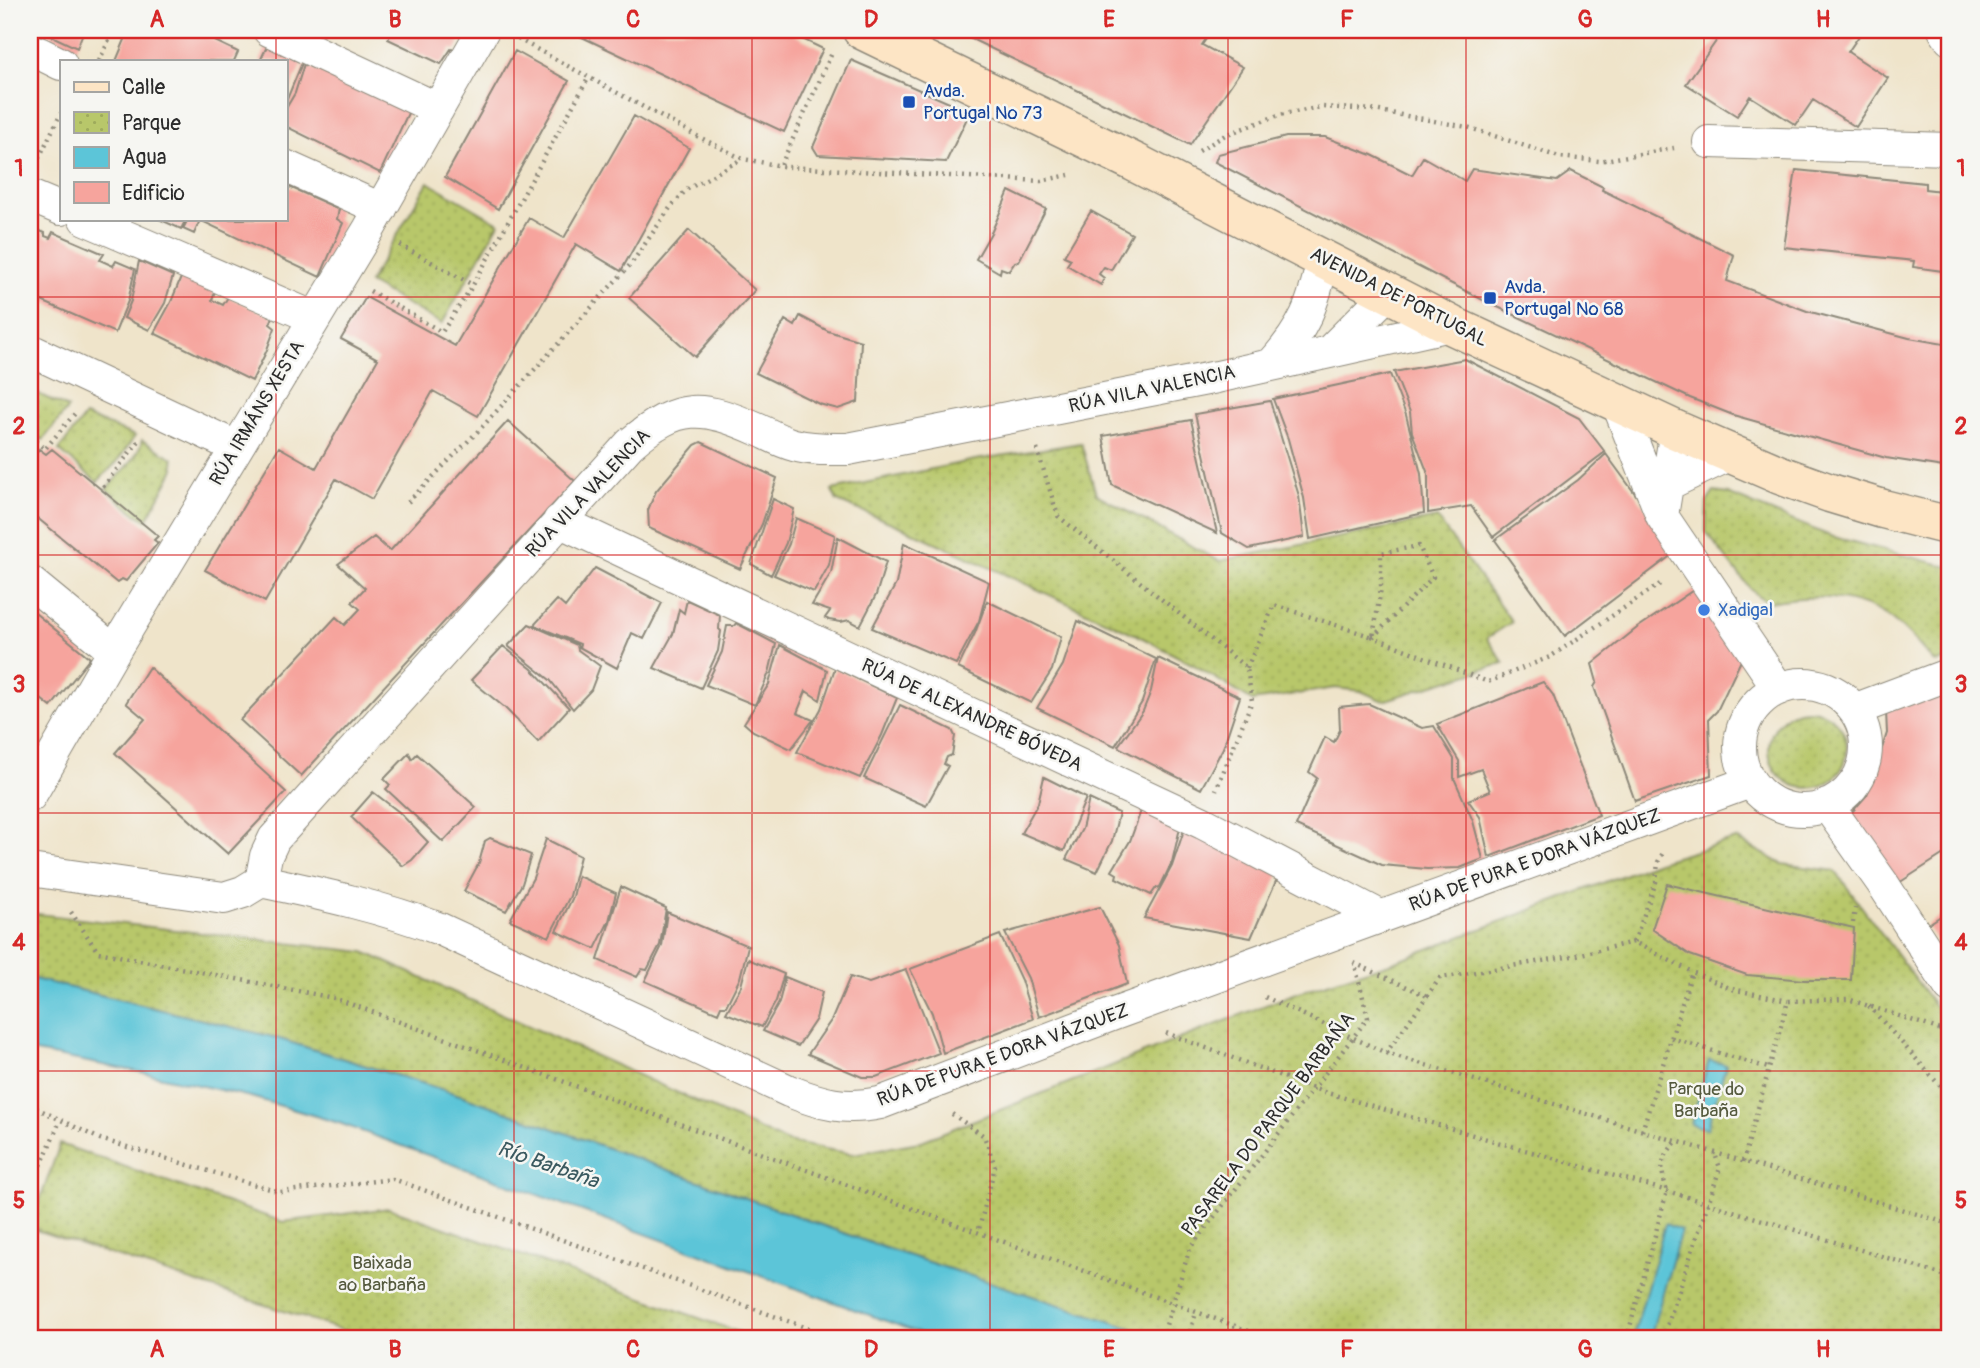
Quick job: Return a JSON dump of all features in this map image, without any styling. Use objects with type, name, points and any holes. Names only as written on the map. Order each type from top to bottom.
[{"type":"street","points":[[269,30],[438,109]]},
{"type":"street","points":[[1944,30],[1950,39]]},
{"type":"street","name":"RÚA IRMÁNS XESTA","points":[[30,796],[42,745],[114,651],[375,219],[438,109],[498,33]]},
{"type":"street","name":"AVENIDA DE PORTUGAL","points":[[850,36],[1159,175],[1451,325],[1676,430],[1830,493],[1950,526]]},
{"type":"street","points":[[1709,142],[1950,149]]},
{"type":"street","points":[[287,167],[375,219]]},
{"type":"street","points":[[32,181],[60,208]]},
{"type":"street","points":[[87,220],[315,318]]},
{"type":"street","points":[[1273,363],[1294,339],[1308,315],[1323,259]]},
{"type":"street","points":[[1329,351],[1388,293]]},
{"type":"street","name":"RÚA VILA VALENCIA","points":[[261,881],[266,856],[274,839],[630,444],[669,416],[691,411],[710,411],[792,444],[818,449],[848,449],[1216,377],[1451,325]]},
{"type":"street","points":[[30,350],[236,447]]},
{"type":"street","points":[[1617,402],[1662,516],[1779,689]]},
{"type":"street","points":[[1662,516],[1676,430]]},
{"type":"street","points":[[1668,484],[1731,454]]},
{"type":"street","name":"RÚA DE ALEXANDRE BÓVEDA","points":[[559,521],[1203,823],[1380,916]]},
{"type":"street","points":[[30,582],[114,651]]},
{"type":"street","points":[[1854,710],[1950,674]]},
{"type":"street","points":[[1800,684],[1821,686],[1839,695],[1854,710],[1863,727],[1866,745],[1863,764],[1856,781],[1843,795],[1827,805],[1806,810],[1784,808],[1765,797],[1750,782],[1742,765],[1739,747],[1742,728],[1763,698],[1779,689],[1800,684]]},
{"type":"street","name":"RÚA DE PURA E DORA VÁZQUEZ","points":[[261,881],[345,899],[440,929],[814,1101],[858,1108],[880,1103],[1219,975],[1750,782]]},
{"type":"street","points":[[1827,805],[1883,884],[1950,987]]},
{"type":"street","points":[[38,871],[224,898],[243,892],[261,881]]},
{"type":"path","points":[[99,60],[114,30]]},
{"type":"path","points":[[498,33],[589,77],[743,159],[781,165],[1041,181]]},
{"type":"path","points":[[781,165],[850,36]]},
{"type":"path","points":[[341,274],[442,332],[473,285],[589,77]]},
{"type":"path","points":[[1159,175],[1225,135],[1279,115],[1322,107],[1374,110],[1425,118],[1467,127],[1559,157],[1599,161],[1709,142]]},
{"type":"path","points":[[32,181],[60,115]]},
{"type":"path","points":[[408,502],[612,286],[686,190],[743,159]]},
{"type":"path","points":[[375,219],[473,285]]},
{"type":"path","points":[[30,436],[45,449],[98,382]]},
{"type":"path","points":[[103,487],[162,412]]},
{"type":"path","points":[[1031,413],[1037,448],[1058,516],[1247,668]]},
{"type":"path","points":[[1419,546],[1433,577],[1373,637],[1381,588],[1381,553],[1419,546]]},
{"type":"path","points":[[1203,823],[1252,701],[1247,668],[1274,604],[1373,637],[1488,682],[1550,657],[1693,562]]},
{"type":"path","points":[[1634,942],[1656,882],[1658,862]]},
{"type":"path","points":[[38,871],[98,952],[334,998],[1268,1338]]},
{"type":"path","points":[[1386,1053],[1440,978],[1572,956],[1634,942],[1732,989],[1788,1001],[1848,999],[1950,1033]]},
{"type":"path","name":"PASARELA DO PARQUE BARBAÑA","points":[[1162,1338],[1190,1248],[1368,1018],[1355,965],[1427,996]]},
{"type":"path","points":[[1642,1131],[1692,972]]},
{"type":"path","points":[[1219,975],[1386,1053],[1950,1224]]},
{"type":"path","points":[[1743,1162],[1788,1001]]},
{"type":"path","points":[[1868,1005],[1950,1097]]},
{"type":"path","points":[[1114,1014],[1324,1092],[1667,1191],[1950,1277]]},
{"type":"path","points":[[1671,1038],[1768,1068]]},
{"type":"path","points":[[918,1089],[984,1136],[995,1166],[978,1233]]},
{"type":"path","points":[[30,1105],[100,1139],[280,1192],[393,1179],[835,1338]]},
{"type":"path","points":[[30,1191],[60,1121]]},
{"type":"path","points":[[1627,1338],[1667,1191],[1661,1169],[1664,1155],[1676,1142]]},
{"type":"path","points":[[1663,1338],[1706,1203],[1720,1168],[1715,1154]]},
{"type":"path","points":[[1188,1338],[1196,1313]]},
{"type":"green space","points":[[428,182],[499,223],[442,324],[369,283]]},
{"type":"green space","points":[[30,390],[68,408],[43,440],[30,432]]},
{"type":"green space","points":[[85,416],[135,436],[117,462],[97,482],[59,450]]},
{"type":"green space","points":[[142,440],[173,458],[174,469],[147,520],[106,489],[132,460]]},
{"type":"green space","points":[[1081,443],[1096,494],[1219,561],[1437,518],[1512,622],[1487,638],[1504,663],[1383,701],[1361,691],[1335,688],[1252,701],[1194,665],[1139,636],[904,528],[837,501],[832,490],[975,460]]},
{"type":"green space","points":[[1714,492],[1728,494],[1830,536],[1950,567],[1950,658],[1935,663],[1900,625],[1865,605],[1834,598],[1769,602],[1757,595],[1706,532],[1707,502]]},
{"type":"green space","points":[[1808,710],[1823,713],[1836,721],[1844,734],[1847,749],[1844,764],[1836,777],[1823,785],[1808,788],[1793,785],[1780,777],[1772,764],[1769,749],[1772,734],[1780,721],[1793,713]]},
{"type":"green space","name":"Parque do Barbaña","points":[[1736,839],[1782,864],[1835,871],[1950,1026],[1950,1338],[1161,1338],[882,1247],[463,1096],[273,1037],[30,978],[30,913],[364,952],[787,1142],[853,1154],[919,1142],[1296,993],[1396,961],[1658,862]]},
{"type":"green space","name":"Baixada ao Barbaña","points":[[60,1144],[283,1222],[389,1208],[755,1338],[366,1338],[30,1228]]},
{"type":"water","name":"Río Barbaña","points":[[30,978],[273,1037],[463,1096],[882,1247],[1161,1338],[933,1338],[339,1123],[251,1097],[30,1051]]},
{"type":"water","points":[[1709,1060],[1726,1065],[1707,1129],[1691,1124]]},
{"type":"water","points":[[1665,1224],[1681,1230],[1650,1338],[1633,1338]]},
{"type":"building","points":[[39,30],[84,30],[77,48]]},
{"type":"building","points":[[129,30],[192,30],[238,52],[234,60],[116,60]]},
{"type":"building","points":[[393,30],[465,30],[456,50],[451,49],[441,64],[388,39]]},
{"type":"building","points":[[567,30],[784,30],[823,49],[784,132]]},
{"type":"building","points":[[953,30],[1212,30],[1202,45],[1243,67],[1190,145]]},
{"type":"building","points":[[1724,30],[1863,30],[1848,52],[1888,78],[1856,127],[1813,100],[1796,125],[1750,96],[1737,116],[1686,84]]},
{"type":"building","points":[[267,46],[302,63],[287,99],[287,60],[260,60]]},
{"type":"building","points":[[515,51],[569,81],[498,209],[445,177]]},
{"type":"building","points":[[851,60],[970,112],[946,162],[818,155],[813,147]]},
{"type":"building","points":[[304,64],[409,111],[380,173],[287,127],[287,107],[295,93]]},
{"type":"building","points":[[634,116],[689,148],[621,271],[576,244],[478,416],[433,391],[372,499],[336,479],[265,602],[205,570],[279,447],[316,468],[378,359],[341,339],[366,297],[455,346],[529,218],[564,238]]},
{"type":"building","points":[[1286,137],[1325,137],[1372,155],[1412,175],[1423,157],[1465,181],[1472,169],[1557,181],[1571,171],[1603,187],[1602,190],[1734,255],[1727,281],[1807,311],[1909,338],[1950,345],[1950,468],[1886,458],[1733,415],[1690,398],[1485,301],[1215,162],[1218,154]]},
{"type":"building","points":[[1796,170],[1925,183],[1925,189],[1950,192],[1950,272],[1913,267],[1914,261],[1784,247]]},
{"type":"building","points":[[287,186],[339,209],[337,219],[343,223],[320,277],[200,220],[287,220]]},
{"type":"building","points":[[1009,191],[1046,209],[1019,261],[1015,262],[1009,271],[1001,268],[1000,273],[976,259],[992,231]]},
{"type":"building","points":[[1091,211],[1132,234],[1111,270],[1104,267],[1099,274],[1104,278],[1101,285],[1067,265],[1071,259],[1064,256]]},
{"type":"building","points":[[161,220],[186,220],[181,229]]},
{"type":"building","points":[[188,220],[200,220],[194,234],[183,229]]},
{"type":"building","points":[[30,227],[50,238],[53,232],[104,254],[100,260],[113,266],[116,261],[135,269],[128,301],[115,333],[30,296]]},
{"type":"building","points":[[689,230],[755,290],[695,357],[629,298]]},
{"type":"building","points":[[139,261],[173,276],[165,303],[149,330],[124,318],[131,301]]},
{"type":"building","points":[[182,275],[215,291],[212,300],[223,305],[228,297],[273,317],[270,324],[275,328],[252,381],[154,333]]},
{"type":"building","points":[[800,316],[828,331],[861,341],[858,402],[838,409],[819,404],[756,373],[785,320],[795,326]]},
{"type":"building","points":[[1465,359],[1579,418],[1605,452],[1493,537],[1471,506],[1428,513],[1428,474],[1412,432],[1410,412],[1394,372]]},
{"type":"building","points":[[1390,374],[1406,415],[1421,474],[1424,513],[1310,539],[1304,498],[1288,439],[1273,399]]},
{"type":"building","points":[[1270,401],[1299,496],[1304,537],[1249,549],[1222,533],[1195,414]]},
{"type":"building","points":[[1191,420],[1217,533],[1112,485],[1103,436]]},
{"type":"building","points":[[508,421],[575,481],[301,776],[240,720],[336,617],[345,625],[360,609],[352,602],[365,588],[338,564],[374,537],[390,551]]},
{"type":"building","points":[[701,442],[777,478],[762,524],[740,569],[649,528],[648,510],[656,491],[695,445]]},
{"type":"building","points":[[39,449],[46,454],[52,449],[158,536],[154,540],[158,543],[126,581],[122,579],[117,583],[30,512],[30,461]]},
{"type":"building","points":[[1606,454],[1677,551],[1565,636],[1495,540],[1578,480]]},
{"type":"building","points":[[773,499],[794,509],[786,543],[771,575],[751,564]]},
{"type":"building","points":[[796,518],[835,535],[829,565],[814,592],[774,575],[789,544]]},
{"type":"building","points":[[838,537],[886,562],[876,595],[860,626],[849,620],[829,620],[825,618],[830,611],[812,605],[831,573]]},
{"type":"building","points":[[904,543],[989,582],[979,621],[956,664],[872,628],[896,584]]},
{"type":"building","points":[[595,568],[662,603],[644,639],[632,633],[617,668],[579,647],[580,644],[534,625],[557,600],[565,607]]},
{"type":"building","points":[[1701,585],[1745,652],[1717,711],[1709,719],[1711,775],[1635,801],[1594,687],[1597,682],[1592,664],[1637,628]]},
{"type":"building","points":[[687,600],[720,615],[718,651],[701,688],[654,668],[673,634],[679,609],[684,613]]},
{"type":"building","points":[[987,601],[1061,637],[1052,670],[1031,703],[958,668]]},
{"type":"building","points":[[30,609],[90,658],[51,707],[30,690]]},
{"type":"building","points":[[1078,621],[1156,659],[1142,702],[1115,746],[1037,708],[1063,665]]},
{"type":"building","points":[[736,623],[776,644],[769,673],[755,705],[706,685],[722,652],[727,626],[734,626]]},
{"type":"building","points":[[529,624],[577,645],[578,650],[600,666],[591,690],[573,709],[550,680],[508,646]]},
{"type":"building","points":[[780,645],[827,670],[820,700],[806,691],[797,713],[813,720],[791,749],[753,731],[744,723],[769,684]]},
{"type":"building","points":[[503,646],[532,669],[569,708],[538,742],[505,708],[471,680]]},
{"type":"building","points":[[1158,658],[1240,697],[1223,748],[1201,789],[1118,746],[1143,711],[1151,691]]},
{"type":"building","points":[[149,667],[286,792],[228,854],[115,753],[145,719],[126,703]]},
{"type":"building","points":[[835,668],[897,698],[860,778],[797,752],[821,709]]},
{"type":"building","points":[[1543,682],[1553,695],[1599,815],[1489,857],[1480,817],[1468,800],[1490,791],[1481,769],[1459,777],[1459,761],[1437,724]]},
{"type":"building","points":[[1950,691],[1950,850],[1891,888],[1845,820],[1867,795],[1887,733],[1886,711]]},
{"type":"building","points":[[1369,704],[1422,728],[1434,726],[1454,759],[1454,778],[1473,821],[1483,859],[1460,868],[1427,869],[1382,865],[1296,826],[1317,778],[1309,772],[1325,737],[1334,742],[1340,730],[1339,707]]},
{"type":"building","points":[[900,705],[952,730],[955,736],[952,755],[947,757],[944,764],[948,766],[926,806],[864,778]]},
{"type":"building","points":[[409,753],[412,759],[417,754],[476,807],[443,842],[386,789],[390,785],[384,779]]},
{"type":"building","points":[[1044,777],[1086,798],[1064,851],[1021,833],[1038,803]]},
{"type":"building","points":[[373,792],[399,812],[428,842],[403,866],[351,817]]},
{"type":"building","points":[[1089,799],[1119,813],[1112,841],[1097,872],[1066,859],[1082,829]]},
{"type":"building","points":[[1142,808],[1180,828],[1172,862],[1160,887],[1151,895],[1116,878],[1117,874],[1112,871],[1130,841]]},
{"type":"building","points":[[1184,830],[1280,872],[1251,938],[1144,918],[1172,866]]},
{"type":"building","points":[[490,838],[531,855],[522,884],[506,911],[464,891],[479,863],[485,841]]},
{"type":"building","points":[[546,839],[580,856],[570,896],[549,937],[510,920],[533,878]]},
{"type":"building","points":[[578,876],[616,893],[609,921],[595,949],[556,931],[573,897]]},
{"type":"building","points":[[1667,884],[1854,928],[1851,980],[1804,980],[1747,975],[1690,955],[1652,929]]},
{"type":"building","points":[[621,887],[666,908],[660,945],[647,970],[642,969],[637,977],[598,960]]},
{"type":"building","points":[[1100,907],[1119,945],[1127,984],[1039,1017],[1028,978],[1005,933]]},
{"type":"building","points":[[1950,910],[1950,962],[1927,925]]},
{"type":"building","points":[[667,912],[748,946],[740,978],[726,1006],[721,1006],[718,1013],[645,981],[662,946]]},
{"type":"building","points":[[1000,935],[1021,980],[1033,1019],[943,1053],[932,1013],[910,969]]},
{"type":"building","points":[[748,959],[784,974],[776,1001],[762,1027],[726,1013],[741,986]]},
{"type":"building","points":[[906,970],[939,1053],[876,1077],[862,1077],[808,1054],[832,1019],[850,977],[869,983]]},
{"type":"building","points":[[785,977],[822,992],[816,1019],[798,1046],[763,1031],[779,1003]]},
{"type":"place","name":"Avda. Portugal Nº 73","points":[[909,102]]},
{"type":"place","name":"Avda. Portugal Nº 68","points":[[1490,298]]},
{"type":"place","name":"Xadigal","points":[[1704,610]]}]
